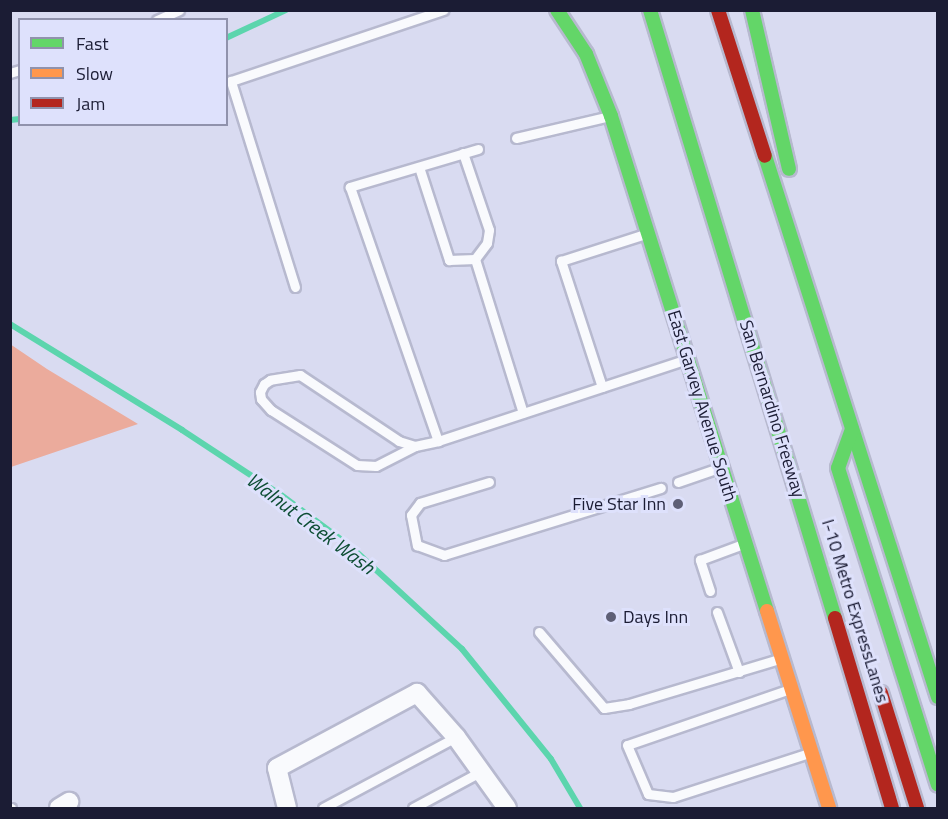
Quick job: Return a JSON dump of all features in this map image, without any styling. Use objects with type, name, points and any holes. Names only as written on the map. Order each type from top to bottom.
[{"type":"main road","name":"East Garvey Avenue South","points":[[557,10],[586,54],[611,116],[829,808]]},
{"type":"main road","name":"San Bernardino Freeway","points":[[650,10],[777,422],[892,808]]},
{"type":"main road","points":[[718,10],[938,697]]},
{"type":"main road","points":[[752,10],[792,183]]},
{"type":"main road","points":[[642,31],[692,145]]},
{"type":"main road","points":[[803,229],[841,390]]},
{"type":"main road","points":[[777,422],[800,455]]},
{"type":"main road","name":"I-10 Metro ExpressLanes","points":[[852,429],[838,468],[938,785]]},
{"type":"main road","name":"I-10 Metro ExpressLanes","points":[[878,684],[917,808]]},
{"type":"street","points":[[287,808],[277,768],[417,693],[456,737],[503,803]]},
{"type":"lane","points":[[161,18],[178,10]]},
{"type":"lane","points":[[295,287],[231,81],[443,10]]},
{"type":"lane","points":[[516,138],[611,116]]},
{"type":"lane","points":[[438,441],[350,187],[478,149]]},
{"type":"lane","points":[[463,153],[489,230],[487,243],[475,259]]},
{"type":"lane","points":[[419,167],[449,260],[475,259]]},
{"type":"lane","points":[[602,387],[561,261],[648,233]]},
{"type":"lane","points":[[475,259],[524,413]]},
{"type":"lane","points":[[415,446],[399,441],[300,375],[270,380],[264,384],[260,392],[261,399],[271,410],[357,465],[376,466],[415,446],[438,441],[687,360]]},
{"type":"lane","points":[[678,482],[722,468]]},
{"type":"lane","points":[[489,482],[420,503],[411,515],[417,545],[444,555],[661,488]]},
{"type":"lane","points":[[710,591],[700,560],[745,544]]},
{"type":"lane","points":[[717,612],[739,672]]},
{"type":"lane","points":[[539,632],[604,708],[629,704],[781,658]]},
{"type":"lane","points":[[791,688],[627,745],[648,794],[673,797],[812,752]]},
{"type":"lane","points":[[323,808],[456,737]]},
{"type":"lane","points":[[413,808],[480,772]]},
{"type":"lane","points":[[673,797],[677,808]]},
{"type":"shaded area","points":[[10,344],[47,369],[138,424],[11,467]]},
{"type":"waterway","points":[[228,37],[286,10]]},
{"type":"waterway","points":[[10,120],[18,119]]},
{"type":"waterway","name":"Walnut Creek Wash","points":[[10,324],[182,430],[281,495],[350,546],[462,649],[551,759],[580,808]]},
{"type":"traffic: fast","points":[[557,10],[586,54],[611,116],[767,611]]},
{"type":"traffic: fast","points":[[650,10],[835,618]]},
{"type":"traffic: fast","points":[[752,10],[789,169]]},
{"type":"traffic: fast","points":[[765,156],[938,697]]},
{"type":"traffic: fast","points":[[852,429],[838,468],[938,785]]},
{"type":"traffic: slow","points":[[767,611],[829,808]]},
{"type":"traffic: jam","points":[[718,10],[765,156]]},
{"type":"traffic: jam","points":[[835,618],[892,808]]},
{"type":"traffic: jam","points":[[881,693],[917,808]]},
{"type":"place","name":"Five Star Inn","points":[[678,504]]},
{"type":"place","name":"Days Inn","points":[[611,617]]}]
